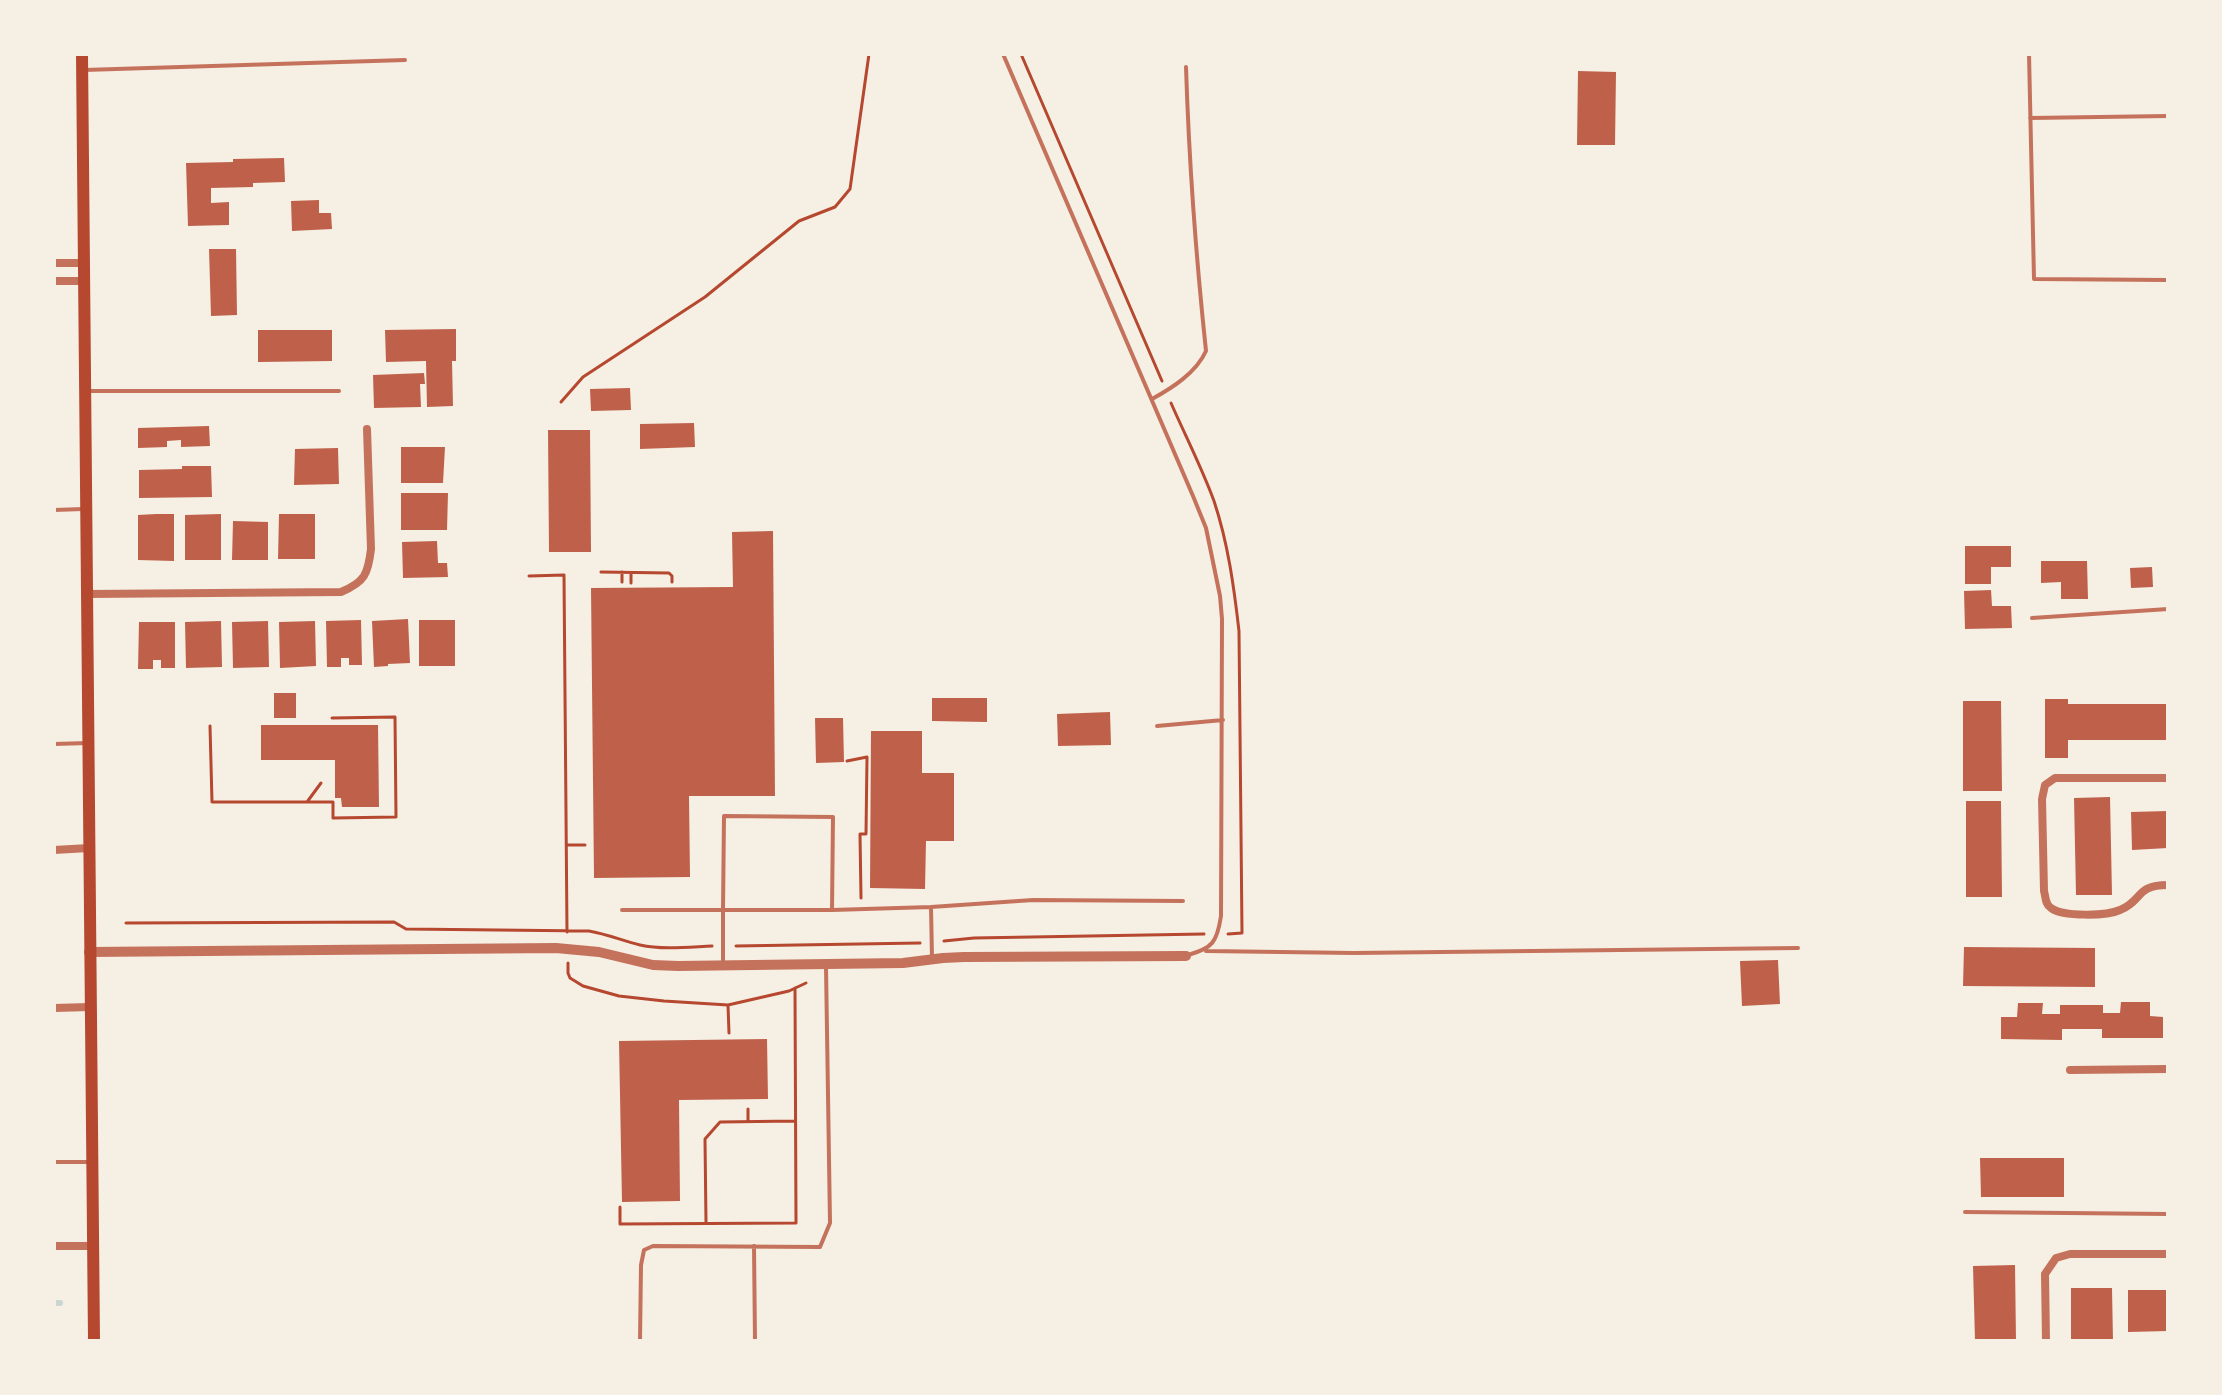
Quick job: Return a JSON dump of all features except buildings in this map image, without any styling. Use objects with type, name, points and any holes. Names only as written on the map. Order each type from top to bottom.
[{"type":"main road","points":[[82,54],[94,1341]]},
{"type":"street","points":[[54,263],[84,263]]},
{"type":"street","points":[[54,281],[84,281]]},
{"type":"street","points":[[87,594],[341,592],[355,587],[369,569],[371,549],[367,429]]},
{"type":"street","points":[[2168,778],[2055,778],[2045,785],[2042,799],[2044,891],[2047,904],[2053,910],[2110,914],[2124,909],[2146,888],[2168,885]]},
{"type":"street","points":[[54,850],[89,848]]},
{"type":"street","points":[[89,952],[568,949],[599,952],[653,965],[903,963],[964,957],[1186,956]]},
{"type":"street","points":[[54,1008],[90,1007]]},
{"type":"street","points":[[2070,1070],[2168,1069]]},
{"type":"street","points":[[54,1246],[93,1246]]},
{"type":"street","points":[[2046,1341],[2045,1274],[2056,1258],[2070,1254],[2168,1254]]},
{"type":"lane","points":[[1003,54],[1206,528],[1220,596],[1222,903],[1219,934],[1203,951]]},
{"type":"lane","points":[[2029,54],[2034,279],[2168,280]]},
{"type":"lane","points":[[82,70],[405,60]]},
{"type":"lane","points":[[1152,399],[1194,370],[1206,351],[1186,67]]},
{"type":"lane","points":[[2030,118],[2168,116]]},
{"type":"lane","points":[[85,391],[339,391]]},
{"type":"lane","points":[[54,510],[86,509]]},
{"type":"lane","points":[[2032,618],[2168,609]]},
{"type":"lane","points":[[1157,726],[1223,720]]},
{"type":"lane","points":[[54,744],[88,743]]},
{"type":"lane","points":[[723,965],[724,816],[833,817],[832,910]]},
{"type":"lane","points":[[622,910],[832,910],[1033,900],[1183,901]]},
{"type":"lane","points":[[931,907],[932,959]]},
{"type":"lane","points":[[1186,956],[1203,951],[1354,953],[1798,948]]},
{"type":"lane","points":[[640,1341],[644,1250],[653,1246],[820,1247],[830,1223],[826,964]]},
{"type":"lane","points":[[54,1162],[92,1162]]},
{"type":"lane","points":[[1965,1212],[2168,1214]]},
{"type":"lane","points":[[754,1246],[755,1341]]},
{"type":"path","points":[[561,402],[583,377],[705,297],[799,221],[835,207],[850,189],[869,54]]},
{"type":"path","points":[[126,923],[394,922],[406,929],[604,933],[656,947],[905,945],[974,938],[1242,933],[1239,631],[1229,557],[1213,500],[1021,54]]},
{"type":"path","points":[[601,572],[669,573],[672,582]]},
{"type":"path","points":[[622,572],[622,582]]},
{"type":"path","points":[[631,573],[631,583]]},
{"type":"path","points":[[529,576],[564,575],[570,978],[597,991],[633,998],[728,1005],[806,983]]},
{"type":"path","points":[[210,726],[212,802],[333,802],[333,818],[396,817],[395,717],[332,718]]},
{"type":"path","points":[[847,761],[867,757],[866,834],[860,834],[861,909]]},
{"type":"path","points":[[307,802],[321,783]]},
{"type":"path","points":[[567,845],[585,845]]},
{"type":"path","points":[[860,866],[867,866]]},
{"type":"path","points":[[861,884],[866,884]]},
{"type":"path","points":[[620,1207],[620,1224],[796,1223],[795,988]]},
{"type":"path","points":[[728,1005],[729,1033]]},
{"type":"path","points":[[748,1109],[748,1121]]},
{"type":"path","points":[[706,1223],[705,1139],[720,1122],[795,1121]]},
{"type":"waterway","points":[[54,1303],[60,1303]]}]
